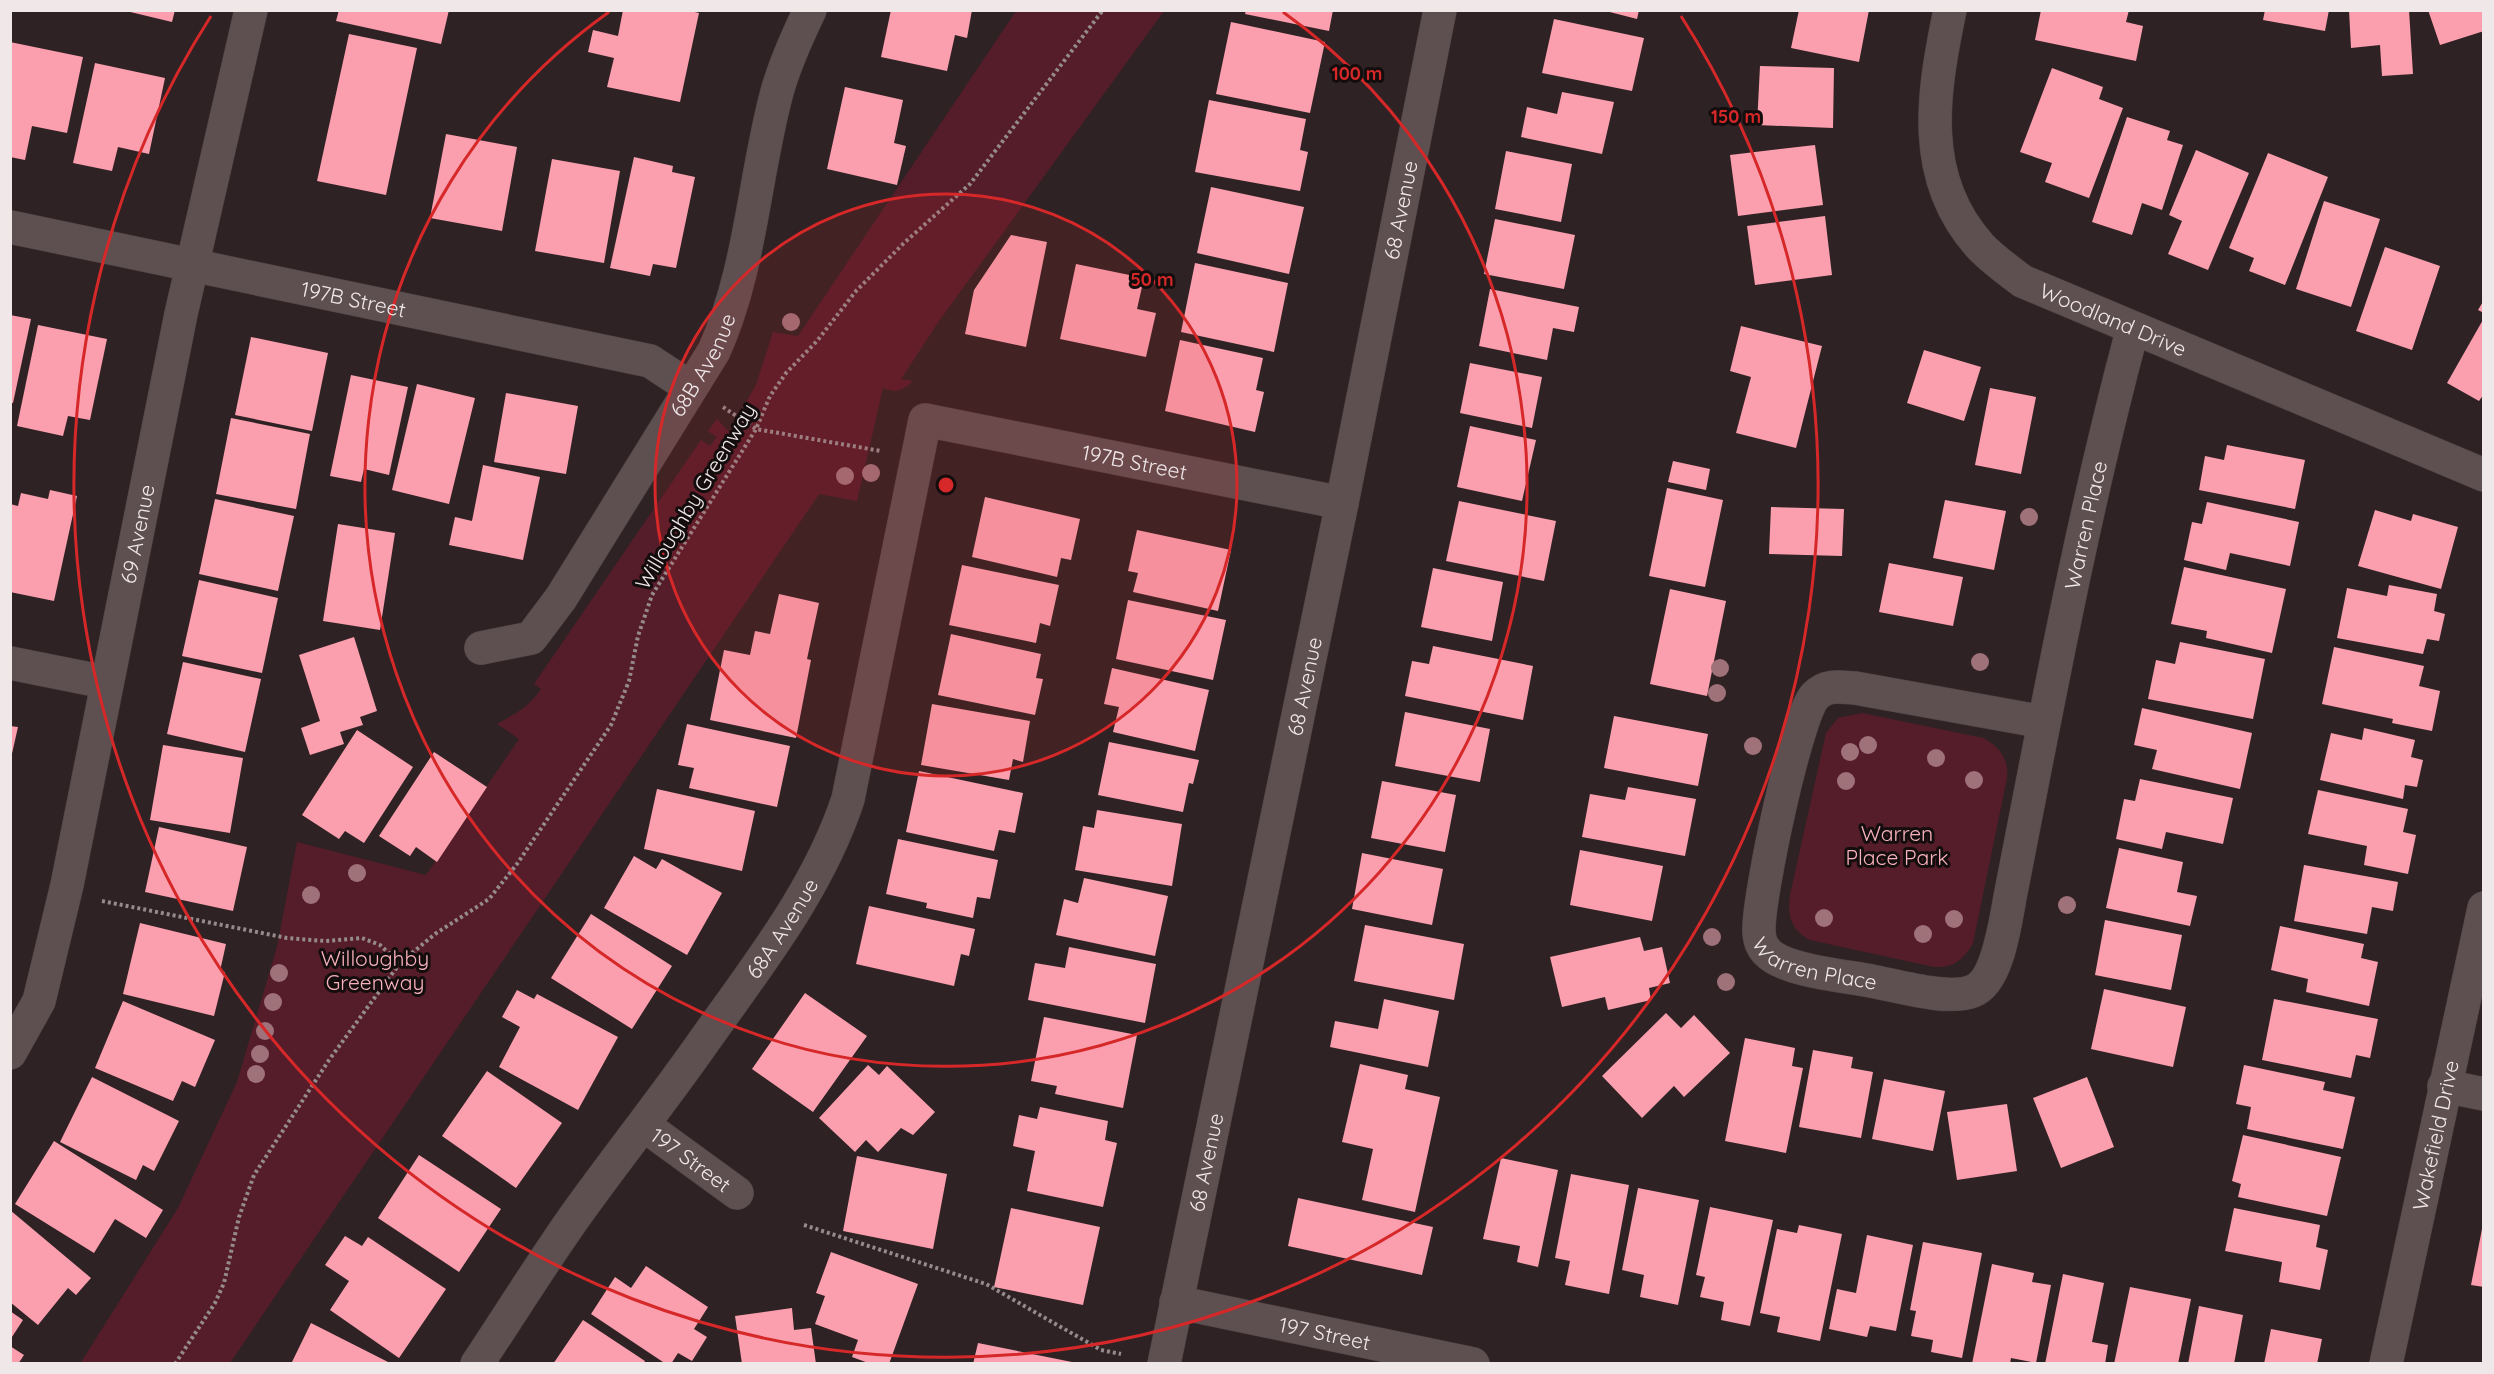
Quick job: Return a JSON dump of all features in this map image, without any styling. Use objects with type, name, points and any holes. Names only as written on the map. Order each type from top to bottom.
[{"type":"street","name":"69 Avenue","points":[[10,1053],[39,1000],[66,885],[105,682],[193,267],[251,10]]},
{"type":"street","name":"68B Avenue","points":[[481,648],[531,638],[561,598],[714,351],[728,320],[740,277],[777,89],[789,53],[810,10]]},
{"type":"street","name":"68 Avenue","points":[[1164,1364],[1342,503],[1440,10]]},
{"type":"street","name":"Woodland Drive","points":[[1950,10],[1934,105],[1935,142],[1942,175],[1964,226],[1981,247],[2022,281],[2484,475]]},
{"type":"street","name":"197B Street","points":[[10,227],[650,361],[691,388]]},
{"type":"street","name":"Warren Place","points":[[2044,722],[1855,688],[1837,686],[1820,691],[1812,698],[1799,727],[1764,885],[1758,929],[1760,941],[1766,951],[1773,957],[1804,968],[1898,986],[1963,993],[1980,987],[1986,982],[1992,970],[2004,925],[2044,722],[2115,396],[2133,328]]},
{"type":"street","name":"197B Street","points":[[925,420],[1342,503]]},
{"type":"street","name":"68A Avenue","points":[[477,1364],[578,1212],[645,1126],[772,945],[816,875],[835,838],[850,789],[925,420]]},
{"type":"street","points":[[10,663],[105,682]]},
{"type":"street","name":"Wakefield Drive","points":[[2386,1364],[2484,908]]},
{"type":"street","points":[[2444,1086],[2484,1094]]},
{"type":"street","name":"197 Street","points":[[645,1126],[737,1193]]},
{"type":"street","name":"197 Street","points":[[1176,1302],[1473,1364]]},
{"type":"path","name":"Willoughby Greenway","points":[[176,1364],[215,1303],[224,1283],[239,1217],[254,1175],[336,1050],[400,963],[435,934],[456,923],[489,899],[517,864],[599,743],[620,707],[644,616],[662,576],[756,429],[770,396],[786,373],[817,341],[856,291],[903,244],[970,184],[1103,10]]},
{"type":"path","points":[[723,408],[756,429],[888,452]]},
{"type":"path","points":[[92,899],[287,938],[326,941],[362,938],[380,945],[400,963]]},
{"type":"path","points":[[804,1225],[986,1284],[1101,1350],[1121,1354]]},
{"type":"green space","name":"Willoughby Greenway","points":[[1016,11],[1164,11],[939,321],[901,379],[913,381],[899,390],[883,388],[857,501],[819,494],[230,1363],[80,1364],[178,1208],[237,1082],[277,947],[297,842],[426,875],[519,739],[497,724],[527,705],[541,689],[534,684],[701,440],[710,446],[717,437],[708,431],[717,419],[729,432],[756,385],[773,332],[798,336]]},
{"type":"green space","name":"Warren Place Park","points":[[1862,713],[1983,738],[1994,745],[2005,759],[2007,778],[1973,943],[1962,958],[1947,966],[1934,967],[1810,940],[1798,932],[1792,922],[1789,909],[1790,895],[1826,733],[1838,718]]},
{"type":"building","points":[[122,10],[175,10],[172,22]]},
{"type":"building","points":[[339,10],[449,10],[441,44],[336,21]]},
{"type":"building","points":[[623,10],[686,10],[699,13],[680,102],[607,87],[614,58],[588,52],[593,30],[618,36]]},
{"type":"building","points":[[891,10],[972,10],[967,38],[955,35],[947,71],[881,57]]},
{"type":"building","points":[[1246,10],[1333,10],[1329,31],[1245,14]]},
{"type":"building","points":[[1602,10],[1639,10],[1637,19]]},
{"type":"building","points":[[1799,10],[1869,10],[1859,62],[1791,48]]},
{"type":"building","points":[[2041,10],[2129,10],[2126,22],[2143,26],[2136,61],[2035,40]]},
{"type":"building","points":[[2265,10],[2329,10],[2325,31],[2263,20]]},
{"type":"building","points":[[2349,10],[2409,10],[2413,74],[2382,76],[2380,45],[2351,48]]},
{"type":"building","points":[[2428,10],[2484,10],[2484,31],[2440,45]]},
{"type":"building","points":[[1554,19],[1644,38],[1632,91],[1542,73]]},
{"type":"building","points":[[1231,22],[1325,42],[1310,113],[1216,94]]},
{"type":"building","points":[[349,34],[417,48],[386,195],[317,181]]},
{"type":"building","points":[[10,42],[83,57],[67,133],[32,126],[25,160],[10,157]]},
{"type":"building","points":[[95,63],[165,78],[149,154],[118,147],[112,171],[73,163]]},
{"type":"building","points":[[1760,66],[1834,68],[1833,128],[1757,125]]},
{"type":"building","points":[[2052,68],[2103,87],[2099,99],[2123,108],[2089,198],[2045,182],[2052,163],[2020,152]]},
{"type":"building","points":[[845,87],[903,100],[894,143],[906,146],[897,185],[827,169]]},
{"type":"building","points":[[1562,92],[1614,102],[1602,154],[1521,137],[1527,107],[1557,114]]},
{"type":"building","points":[[1209,100],[1306,119],[1300,150],[1308,152],[1300,191],[1195,172]]},
{"type":"building","points":[[2127,117],[2170,131],[2167,140],[2183,145],[2162,210],[2142,203],[2132,235],[2092,222]]},
{"type":"building","points":[[446,134],[517,147],[502,231],[430,218]]},
{"type":"building","points":[[1815,145],[1823,205],[1738,216],[1730,155]]},
{"type":"building","points":[[2196,150],[2249,173],[2208,270],[2168,254],[2182,221],[2169,215]]},
{"type":"building","points":[[1506,151],[1572,164],[1561,222],[1495,209]]},
{"type":"building","points":[[2268,153],[2328,177],[2285,285],[2249,271],[2254,258],[2229,248]]},
{"type":"building","points":[[634,157],[673,166],[672,172],[695,177],[676,268],[653,264],[650,276],[610,268]]},
{"type":"building","points":[[552,159],[620,171],[604,263],[535,251]]},
{"type":"building","points":[[1211,187],[1304,207],[1289,274],[1197,253]]},
{"type":"building","points":[[2324,201],[2380,219],[2351,307],[2296,289]]},
{"type":"building","points":[[1825,216],[1832,275],[1755,285],[1747,226]]},
{"type":"building","points":[[1495,219],[1575,235],[1564,289],[1484,274]]},
{"type":"building","points":[[1011,235],[1047,242],[1026,347],[965,334],[974,290]]},
{"type":"building","points":[[2385,247],[2440,266],[2412,350],[2356,331]]},
{"type":"building","points":[[1195,263],[1288,283],[1274,352],[1181,332]]},
{"type":"building","points":[[1076,264],[1144,278],[1137,309],[1156,313],[1146,357],[1060,339]]},
{"type":"building","points":[[1490,289],[1579,307],[1574,332],[1553,328],[1547,360],[1479,346]]},
{"type":"building","points":[[2484,300],[2484,313],[2478,310]]},
{"type":"building","points":[[10,315],[31,319],[13,403],[10,403]]},
{"type":"building","points":[[2484,318],[2484,394],[2479,401],[2447,383]]},
{"type":"building","points":[[38,325],[107,339],[90,420],[68,416],[63,436],[17,426]]},
{"type":"building","points":[[1741,326],[1822,346],[1796,448],[1736,433],[1751,377],[1730,371]]},
{"type":"building","points":[[251,337],[328,353],[312,431],[235,415]]},
{"type":"building","points":[[1180,340],[1263,358],[1256,390],[1264,392],[1255,432],[1165,411]]},
{"type":"building","points":[[1924,350],[1981,367],[1964,421],[1907,403]]},
{"type":"building","points":[[1470,363],[1542,377],[1532,428],[1460,413]]},
{"type":"building","points":[[351,375],[408,387],[389,475],[364,469],[361,482],[330,476]]},
{"type":"building","points":[[417,384],[475,398],[449,504],[392,490]]},
{"type":"building","points":[[1990,388],[2036,397],[2021,474],[1975,465]]},
{"type":"building","points":[[506,393],[578,406],[566,474],[494,462]]},
{"type":"building","points":[[231,418],[310,434],[296,509],[216,494]]},
{"type":"building","points":[[1470,426],[1536,440],[1522,501],[1457,487]]},
{"type":"building","points":[[2227,445],[2305,460],[2295,509],[2199,490],[2205,456],[2224,460]]},
{"type":"building","points":[[1673,461],[1710,469],[1706,490],[1668,482]]},
{"type":"building","points":[[483,465],[540,477],[523,560],[449,545],[455,517],[472,521]]},
{"type":"building","points":[[1667,488],[1723,500],[1705,587],[1649,576]]},
{"type":"building","points":[[50,490],[77,496],[54,601],[10,592],[10,504],[18,506],[21,493],[48,499]]},
{"type":"building","points":[[985,497],[1080,519],[1071,560],[1061,558],[1057,577],[972,557]]},
{"type":"building","points":[[215,499],[294,516],[278,591],[199,574]]},
{"type":"building","points":[[1945,500],[2006,511],[1994,570],[1933,558]]},
{"type":"building","points":[[1459,501],[1556,521],[1544,581],[1446,561]]},
{"type":"building","points":[[2207,502],[2299,522],[2290,566],[2230,553],[2226,570],[2184,560],[2192,522],[2202,524]]},
{"type":"building","points":[[1771,507],[1844,509],[1842,556],[1769,554]]},
{"type":"building","points":[[2375,510],[2411,521],[2413,514],[2458,527],[2441,589],[2358,566]]},
{"type":"building","points":[[338,524],[395,533],[380,630],[323,621]]},
{"type":"building","points":[[1137,530],[1231,550],[1218,611],[1133,592],[1138,573],[1128,571]]},
{"type":"building","points":[[1889,563],[1963,577],[1953,626],[1879,612]]},
{"type":"building","points":[[962,565],[1059,585],[1050,626],[1040,623],[1036,643],[949,625]]},
{"type":"building","points":[[2184,567],[2286,589],[2272,653],[2206,638],[2207,631],[2171,624]]},
{"type":"building","points":[[1433,568],[1503,582],[1492,641],[1421,627]]},
{"type":"building","points":[[199,580],[278,598],[262,673],[182,656]]},
{"type":"building","points":[[2389,585],[2437,594],[2434,611],[2445,614],[2439,641],[2427,639],[2423,654],[2337,638],[2347,588],[2387,596]]},
{"type":"building","points":[[1670,589],[1726,601],[1707,696],[1650,684]]},
{"type":"building","points":[[779,594],[819,603],[807,659],[811,660],[796,738],[710,720],[724,650],[750,655],[755,631],[770,634]]},
{"type":"building","points":[[1128,600],[1226,620],[1213,680],[1116,659]]},
{"type":"building","points":[[951,634],[1041,654],[1036,678],[1043,679],[1035,715],[938,695]]},
{"type":"building","points":[[354,637],[377,711],[360,717],[363,725],[340,732],[344,744],[310,755],[301,728],[320,721],[299,655]]},
{"type":"building","points":[[2180,642],[2265,659],[2253,719],[2148,699],[2156,660],[2175,664]]},
{"type":"building","points":[[1433,646],[1533,666],[1523,720],[1405,696],[1412,661],[1429,664]]},
{"type":"building","points":[[2334,647],[2424,666],[2419,686],[2440,691],[2432,731],[2392,723],[2393,719],[2322,704]]},
{"type":"building","points":[[183,662],[261,679],[245,752],[167,734]]},
{"type":"building","points":[[1112,668],[1209,690],[1195,751],[1113,732],[1119,707],[1104,704]]},
{"type":"building","points":[[932,704],[1030,721],[1023,762],[1013,759],[1009,780],[921,765]]},
{"type":"building","points":[[2142,708],[2252,733],[2240,789],[2152,769],[2157,750],[2134,745]]},
{"type":"building","points":[[1405,712],[1490,729],[1480,782],[1395,766]]},
{"type":"building","points":[[1614,716],[1708,734],[1698,786],[1604,768]]},
{"type":"building","points":[[687,724],[790,746],[777,807],[689,788],[694,768],[678,765]]},
{"type":"building","points":[[10,726],[18,727],[11,758],[10,758]]},
{"type":"building","points":[[2364,728],[2415,740],[2411,757],[2423,760],[2417,787],[2405,785],[2403,799],[2320,780],[2331,733],[2362,740]]},
{"type":"building","points":[[357,730],[413,767],[364,843],[345,831],[339,839],[302,815]]},
{"type":"building","points":[[1109,742],[1199,760],[1193,784],[1189,783],[1183,812],[1098,795]]},
{"type":"building","points":[[163,745],[243,758],[230,833],[150,820]]},
{"type":"building","points":[[434,752],[487,787],[437,862],[416,847],[410,856],[379,836]]},
{"type":"building","points":[[919,771],[1023,793],[1015,833],[999,830],[994,851],[906,832]]},
{"type":"building","points":[[2140,779],[2233,798],[2223,844],[2166,832],[2162,849],[2116,839],[2124,799],[2135,801]]},
{"type":"building","points":[[1382,781],[1456,795],[1445,852],[1371,838]]},
{"type":"building","points":[[1628,787],[1696,799],[1685,856],[1582,837],[1590,794],[1625,800]]},
{"type":"building","points":[[657,789],[755,811],[742,871],[644,849]]},
{"type":"building","points":[[2318,790],[2408,809],[2403,832],[2416,835],[2408,874],[2364,865],[2367,846],[2308,834]]},
{"type":"building","points":[[1097,810],[1182,824],[1172,886],[1075,870],[1083,826],[1094,828]]},
{"type":"building","points":[[159,827],[247,847],[233,911],[145,892]]},
{"type":"building","points":[[898,839],[998,860],[990,899],[977,897],[973,918],[926,908],[927,903],[886,894]]},
{"type":"building","points":[[2119,848],[2183,862],[2177,892],[2197,896],[2190,926],[2106,908]]},
{"type":"building","points":[[1580,850],[1663,866],[1652,921],[1570,905]]},
{"type":"building","points":[[1362,853],[1443,869],[1432,925],[1352,909]]},
{"type":"building","points":[[634,856],[656,869],[662,859],[722,893],[687,955],[604,908]]},
{"type":"building","points":[[2304,865],[2398,882],[2393,911],[2372,907],[2367,934],[2294,921]]},
{"type":"building","points":[[1084,878],[1168,896],[1155,956],[1056,935],[1064,899],[1078,903]]},
{"type":"building","points":[[869,906],[975,929],[969,956],[961,954],[954,986],[856,964]]},
{"type":"building","points":[[591,914],[672,966],[632,1029],[551,978]]},
{"type":"building","points":[[2105,920],[2182,935],[2171,990],[2095,975]]},
{"type":"building","points":[[140,923],[226,944],[220,971],[225,972],[214,1016],[123,994]]},
{"type":"building","points":[[1365,925],[1464,944],[1454,1000],[1354,981]]},
{"type":"building","points":[[2280,926],[2364,944],[2361,958],[2378,962],[2369,1006],[2306,992],[2308,979],[2271,970]]},
{"type":"building","points":[[1640,937],[1644,951],[1662,947],[1670,983],[1649,988],[1651,1000],[1608,1010],[1605,997],[1562,1007],[1550,957]]},
{"type":"building","points":[[1069,947],[1156,964],[1145,1023],[1028,1000],[1035,963],[1065,968]]},
{"type":"building","points":[[2104,989],[2186,1007],[2173,1067],[2091,1049]]},
{"type":"building","points":[[517,990],[534,999],[537,994],[618,1037],[578,1110],[499,1067],[520,1027],[502,1017]]},
{"type":"building","points":[[805,993],[867,1036],[813,1112],[752,1069]]},
{"type":"building","points":[[1384,999],[1439,1011],[1428,1067],[1330,1047],[1335,1021],[1378,1029]]},
{"type":"building","points":[[2274,999],[2378,1019],[2370,1058],[2356,1055],[2351,1078],[2262,1060]]},
{"type":"building","points":[[123,1001],[215,1040],[195,1087],[182,1081],[173,1101],[95,1068]]},
{"type":"building","points":[[1666,1013],[1681,1028],[1694,1015],[1730,1053],[1684,1097],[1674,1086],[1642,1118],[1602,1076]]},
{"type":"building","points":[[1044,1017],[1137,1035],[1123,1108],[1055,1094],[1057,1086],[1031,1081]]},
{"type":"building","points":[[1745,1038],[1795,1048],[1792,1066],[1803,1068],[1786,1153],[1725,1141]]},
{"type":"building","points":[[1813,1050],[1853,1057],[1851,1068],[1873,1072],[1861,1138],[1799,1127]]},
{"type":"building","points":[[1360,1064],[1408,1075],[1405,1089],[1440,1097],[1415,1212],[1362,1200],[1373,1149],[1342,1142]]},
{"type":"building","points":[[868,1065],[879,1075],[887,1066],[935,1112],[913,1135],[901,1128],[878,1152],[866,1140],[855,1152],[819,1118]]},
{"type":"building","points":[[2244,1065],[2325,1082],[2323,1090],[2355,1097],[2343,1149],[2247,1129],[2251,1107],[2236,1104]]},
{"type":"building","points":[[487,1071],[562,1123],[516,1188],[442,1136]]},
{"type":"building","points":[[92,1077],[179,1121],[154,1171],[143,1165],[136,1180],[60,1142]]},
{"type":"building","points":[[2087,1077],[2114,1147],[2061,1168],[2033,1098]]},
{"type":"building","points":[[1884,1079],[1945,1091],[1933,1151],[1872,1139]]},
{"type":"building","points":[[2007,1104],[2017,1171],[1957,1180],[1947,1112]]},
{"type":"building","points":[[1040,1107],[1108,1121],[1105,1140],[1117,1143],[1103,1207],[1027,1191],[1035,1151],[1013,1146],[1019,1115],[1037,1119]]},
{"type":"building","points":[[2243,1135],[2341,1157],[2327,1216],[2238,1197],[2241,1184],[2232,1181]]},
{"type":"building","points":[[54,1141],[163,1210],[146,1238],[115,1219],[94,1253],[15,1204]]},
{"type":"building","points":[[419,1155],[501,1209],[459,1272],[378,1218]]},
{"type":"building","points":[[857,1156],[947,1174],[933,1249],[843,1231]]},
{"type":"building","points":[[1501,1158],[1558,1170],[1538,1267],[1517,1262],[1520,1246],[1483,1239]]},
{"type":"building","points":[[1571,1174],[1629,1185],[1609,1294],[1565,1285],[1570,1261],[1555,1258]]},
{"type":"building","points":[[1638,1188],[1699,1200],[1678,1305],[1640,1297],[1644,1275],[1622,1270]]},
{"type":"building","points":[[1298,1198],[1433,1227],[1422,1275],[1288,1246]]},
{"type":"building","points":[[1710,1207],[1773,1220],[1750,1326],[1721,1320],[1724,1302],[1700,1297],[1705,1277],[1696,1275]]},
{"type":"building","points":[[1011,1208],[1100,1227],[1083,1305],[994,1287]]},
{"type":"building","points":[[2234,1208],[2320,1225],[2316,1247],[2328,1250],[2320,1290],[2279,1282],[2282,1262],[2225,1251]]},
{"type":"building","points":[[10,1210],[91,1278],[76,1295],[68,1288],[38,1325],[10,1302]]},
{"type":"building","points":[[1799,1225],[1842,1234],[1820,1341],[1777,1332],[1780,1317],[1760,1313],[1777,1229],[1797,1233]]},
{"type":"building","points":[[2482,1229],[2484,1229],[2484,1287],[2471,1285]]},
{"type":"building","points":[[1867,1235],[1913,1245],[1896,1331],[1870,1326],[1867,1337],[1829,1329],[1837,1289],[1856,1293]]},
{"type":"building","points":[[345,1236],[362,1246],[368,1237],[446,1289],[399,1358],[330,1310],[349,1281],[325,1265]]},
{"type":"building","points":[[1923,1242],[1982,1253],[1962,1358],[1931,1352],[1933,1340],[1911,1336],[1916,1311],[1910,1310]]},
{"type":"building","points":[[831,1252],[918,1284],[889,1364],[871,1364],[852,1357],[858,1340],[815,1324],[825,1296],[816,1293]]},
{"type":"building","points":[[1992,1264],[2034,1273],[2032,1282],[2051,1285],[2036,1363],[2011,1358],[2010,1364],[1972,1364]]},
{"type":"building","points":[[646,1266],[708,1307],[694,1329],[707,1337],[692,1361],[678,1353],[671,1364],[666,1364],[591,1314],[615,1277],[631,1288]]},
{"type":"building","points":[[2063,1274],[2104,1283],[2092,1342],[2108,1345],[2105,1364],[2045,1364]]},
{"type":"building","points":[[2130,1287],[2191,1299],[2178,1364],[2114,1364]]},
{"type":"building","points":[[2199,1306],[2243,1315],[2234,1364],[2188,1364]]},
{"type":"building","points":[[792,1308],[794,1330],[811,1328],[816,1364],[742,1364],[735,1316]]},
{"type":"building","points":[[10,1311],[23,1320],[10,1340]]},
{"type":"building","points":[[583,1320],[645,1361],[643,1364],[553,1364]]},
{"type":"building","points":[[311,1323],[392,1364],[291,1364]]},
{"type":"building","points":[[2271,1329],[2322,1339],[2317,1364],[2264,1364]]},
{"type":"building","points":[[978,1343],[1072,1362],[1072,1364],[973,1364]]},
{"type":"building","points":[[10,1346],[24,1355],[18,1364],[10,1364]]}]
